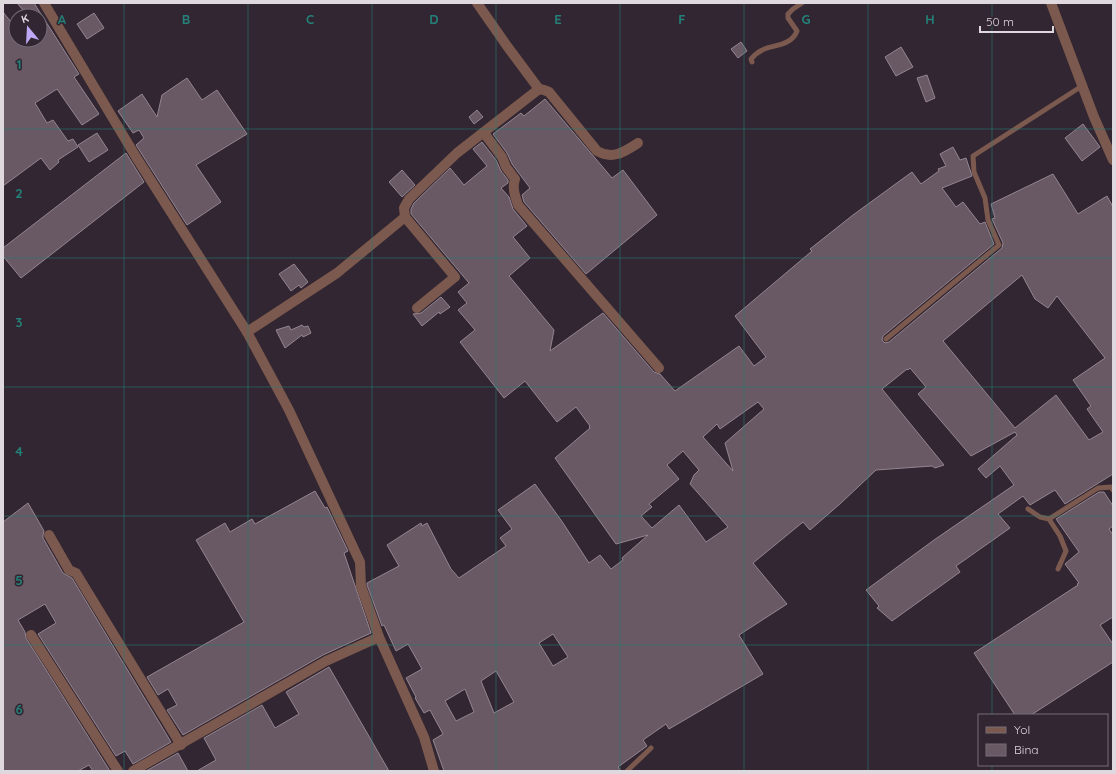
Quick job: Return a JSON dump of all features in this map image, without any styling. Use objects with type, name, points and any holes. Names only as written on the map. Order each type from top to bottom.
[{"type":"street","points":[[44,3],[136,157],[247,332],[289,410],[360,562],[361,586],[379,637],[424,737],[434,771]]},
{"type":"street","points":[[477,3],[539,89],[549,92],[597,151],[604,155],[612,156],[623,153],[638,143]]},
{"type":"street","points":[[1051,3],[1094,117],[1113,160]]},
{"type":"street","points":[[417,308],[455,277],[406,217],[404,208],[409,198],[457,153],[539,89]]},
{"type":"street","points":[[484,133],[502,157],[506,168],[515,179],[513,185],[514,194],[518,205],[659,368]]},
{"type":"street","points":[[247,332],[337,273],[406,217]]},
{"type":"street","points":[[49,535],[69,570],[76,573],[181,745]]},
{"type":"street","points":[[31,636],[118,771]]},
{"type":"street","points":[[134,771],[326,661],[379,637]]},
{"type":"lane","points":[[752,62],[751,59],[756,54],[766,48],[783,45],[796,34],[797,31],[788,18],[788,14],[802,3]]},
{"type":"lane","points":[[886,339],[999,245],[988,220],[985,198],[974,172],[973,156],[1082,86]]},
{"type":"lane","points":[[1049,519],[1098,488],[1111,488],[1113,490]]},
{"type":"lane","points":[[1028,509],[1040,517],[1049,519],[1060,536],[1066,551],[1058,569]]},
{"type":"lane","points":[[627,771],[651,748]]},
{"type":"building","points":[[17,3],[34,3],[37,8],[21,8]]},
{"type":"building","points":[[3,12],[8,18],[8,48],[48,48],[48,25],[79,74],[74,77],[99,114],[82,125],[57,89],[35,103],[47,123],[53,120],[68,141],[73,139],[78,147],[58,160],[59,162],[50,170],[41,158],[3,186]]},
{"type":"building","points":[[94,13],[104,28],[87,39],[77,24]]},
{"type":"building","points":[[741,42],[747,51],[738,58],[731,49]]},
{"type":"building","points":[[901,47],[913,67],[896,76],[885,57]]},
{"type":"building","points":[[927,75],[935,98],[926,102],[917,78]]},
{"type":"building","points":[[187,78],[202,100],[217,90],[247,134],[196,165],[221,202],[187,225],[136,145],[144,138],[139,130],[133,133],[118,111],[142,94],[157,117],[162,95]]},
{"type":"building","points":[[545,99],[612,178],[623,170],[657,215],[586,274],[524,202],[522,195],[530,188],[512,164],[507,153],[493,134],[521,113],[524,116]]},
{"type":"building","points":[[477,110],[483,117],[474,124],[469,117]]},
{"type":"building","points":[[1083,124],[1100,147],[1082,161],[1065,138]]},
{"type":"building","points":[[97,133],[108,150],[89,162],[78,145]]},
{"type":"building","points":[[482,142],[496,160],[501,171],[508,180],[508,183],[501,188],[509,197],[513,209],[527,226],[513,237],[530,258],[509,276],[554,330],[550,351],[603,313],[654,372],[660,374],[675,391],[739,346],[754,366],[766,357],[735,316],[812,251],[810,249],[853,215],[912,172],[921,184],[939,171],[938,169],[946,166],[940,154],[953,147],[960,160],[966,158],[972,176],[942,188],[956,207],[963,202],[980,224],[985,222],[994,244],[883,336],[882,340],[885,343],[889,342],[1002,248],[1003,243],[992,219],[995,218],[991,204],[1053,174],[1078,214],[1107,196],[1113,207],[1113,474],[1065,504],[1055,490],[1030,505],[1023,496],[998,514],[1010,528],[956,566],[960,572],[892,621],[877,608],[879,606],[866,590],[934,540],[1014,485],[1000,466],[986,478],[978,469],[1017,435],[1015,432],[971,456],[918,394],[926,387],[910,368],[908,370],[907,369],[882,389],[944,465],[935,468],[932,466],[876,470],[810,530],[803,522],[753,563],[787,604],[739,635],[763,674],[669,729],[666,724],[643,740],[647,746],[618,767],[621,771],[444,771],[433,740],[443,734],[430,710],[424,713],[406,678],[422,669],[408,644],[396,651],[384,625],[382,626],[367,585],[367,583],[399,566],[387,545],[421,523],[422,526],[427,523],[451,569],[459,578],[506,546],[500,538],[512,529],[498,510],[535,484],[589,563],[600,555],[611,569],[623,560],[622,558],[648,535],[616,544],[555,458],[590,428],[576,407],[557,422],[525,381],[504,398],[460,342],[475,330],[458,310],[467,303],[458,292],[469,283],[411,214],[411,209],[414,203],[450,168],[464,185],[487,166],[473,149]],"holes":[[[1022,275],[1035,299],[1048,308],[1057,296],[1105,358],[1073,380],[1091,406],[1087,409],[1103,432],[1089,440],[1056,395],[1015,428],[943,341]],[[758,402],[764,409],[725,443],[733,471],[703,437],[717,424],[720,429]],[[683,451],[699,470],[694,475],[690,484],[728,527],[706,542],[679,505],[652,528],[641,516],[652,507],[649,504],[679,479],[667,465]],[[553,634],[568,657],[553,666],[539,643]],[[496,671],[514,702],[494,713],[481,681]],[[465,689],[474,712],[456,721],[445,701]]]},
{"type":"building","points":[[126,153],[144,182],[21,278],[3,256],[3,248]]},
{"type":"building","points":[[402,170],[415,185],[402,197],[389,182]]},
{"type":"building","points":[[294,264],[308,282],[301,288],[299,285],[291,291],[279,274]]},
{"type":"building","points":[[441,297],[450,307],[440,314],[439,312],[422,326],[413,314],[421,313]]},
{"type":"building","points":[[302,325],[304,327],[308,326],[311,333],[303,337],[302,335],[285,348],[276,330],[289,326],[291,330]]},
{"type":"building","points":[[315,491],[325,508],[327,507],[348,551],[344,553],[371,633],[323,655],[183,735],[167,710],[177,705],[168,689],[158,695],[147,677],[244,622],[196,540],[225,523],[230,532],[252,519],[255,524]]},
{"type":"building","points":[[1099,492],[1104,492],[1113,506],[1113,526],[1109,529],[1113,535],[1113,617],[1100,625],[1113,644],[1113,662],[1033,714],[1014,714],[974,653],[1078,585],[1077,584],[1079,583],[1065,564],[1079,552],[1056,519]]},
{"type":"building","points":[[28,503],[44,531],[43,538],[63,573],[72,578],[171,742],[133,764],[125,751],[116,756],[38,634],[56,623],[45,604],[18,620],[25,632],[26,638],[110,771],[93,771],[89,765],[78,771],[3,771],[3,522]]},
{"type":"building","points":[[329,667],[389,771],[197,771],[216,760],[204,738],[262,705],[275,728],[299,714],[286,692]]},
{"type":"building","points":[[178,753],[188,771],[146,771]]}]
